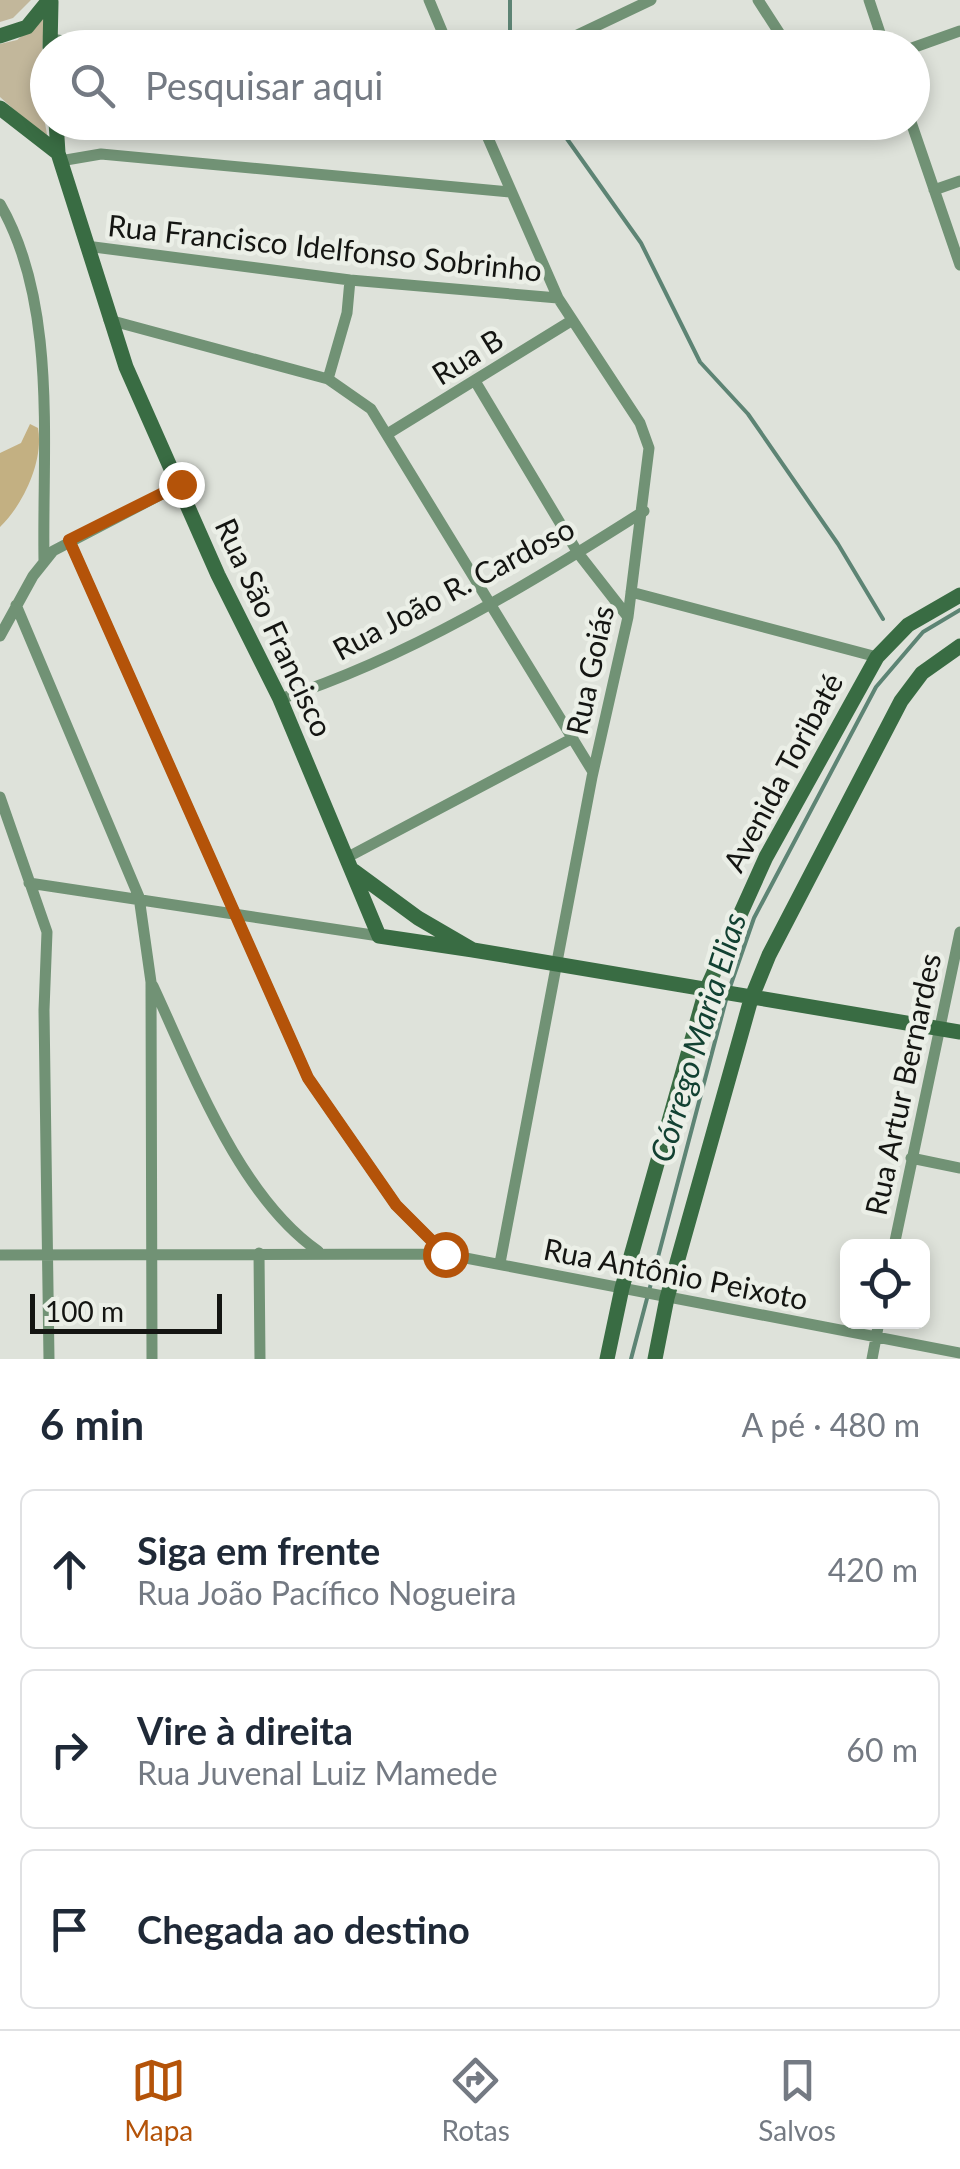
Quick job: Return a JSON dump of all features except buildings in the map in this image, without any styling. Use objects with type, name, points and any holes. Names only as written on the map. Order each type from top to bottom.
[{"type":"street","points":[[0,36],[27,27],[50,0]]},
{"type":"street","points":[[50,0],[50,30]]},
{"type":"street","points":[[429,0],[442,30]]},
{"type":"street","points":[[588,30],[651,0]]},
{"type":"street","points":[[758,0],[777,30]]},
{"type":"street","points":[[868,0],[879,30]]},
{"type":"street","points":[[930,42],[960,32]]},
{"type":"street","points":[[0,108],[30,133]]},
{"type":"street","points":[[39,140],[59,157],[102,154],[510,192]]},
{"type":"street","name":"Rua São Francisco","points":[[58,140],[59,157],[108,320],[218,576],[280,698],[379,936]]},
{"type":"street","name":"Rua Goiás","points":[[488,140],[558,298],[640,422],[649,448],[628,617],[594,772],[500,1263]]},
{"type":"street","points":[[917,140],[960,265]]},
{"type":"street","points":[[934,190],[960,181]]},
{"type":"street","points":[[0,204],[24,251],[38,312],[44,560]]},
{"type":"street","name":"Rua Francisco Idelfonso Sobrinho","points":[[86,246],[350,280],[558,298]]},
{"type":"street","points":[[328,378],[347,314],[350,280]]},
{"type":"street","points":[[108,320],[328,378],[371,409],[594,772]]},
{"type":"street","name":"Rua B","points":[[388,433],[571,321]]},
{"type":"street","points":[[474,381],[578,553],[628,617]]},
{"type":"street","points":[[0,636],[44,560],[69,540],[181,484]]},
{"type":"street","name":"Rua João R. Cardoso","points":[[280,698],[363,666],[492,601],[644,511]]},
{"type":"street","points":[[69,540],[158,746],[240,916],[289,1038],[330,1115],[396,1205],[445,1254]]},
{"type":"street","points":[[631,592],[877,657]]},
{"type":"street","name":"Avenida Toribaté","points":[[607,1359],[711,991],[766,857],[877,657],[908,625],[960,595]]},
{"type":"street","points":[[16,606],[138,897],[151,982],[152,1359]]},
{"type":"street","points":[[655,1359],[663,1297],[746,998],[901,701],[922,673],[960,646]]},
{"type":"street","points":[[473,950],[418,918],[351,864],[572,738]]},
{"type":"street","points":[[0,796],[47,932],[44,1010],[48,1359]]},
{"type":"street","points":[[29,883],[473,950],[960,1032]]},
{"type":"street","name":"Rua Artur Bernardes","points":[[895,1239],[960,932]]},
{"type":"street","points":[[151,982],[216,1118],[251,1178],[293,1234],[318,1251]]},
{"type":"street","points":[[911,1158],[960,1168]]},
{"type":"street","name":"Rua Antônio Peixoto","points":[[0,1255],[318,1251],[445,1254],[960,1353]]},
{"type":"street","points":[[260,1253],[260,1359]]},
{"type":"street","points":[[872,1359],[878,1329]]},
{"type":"shaded area","points":[[0,0],[31,0],[13,18],[0,22]]},
{"type":"shaded area","points":[[44,17],[43,30],[30,30],[30,124],[0,97],[0,44],[17,40]]},
{"type":"shaded area","points":[[30,424],[38,428],[35,468],[24,495],[0,527],[0,453],[21,443]]},
{"type":"waterway","points":[[510,0],[510,30]]},
{"type":"waterway","points":[[568,140],[641,243],[700,362],[748,414],[838,544],[883,619]]},
{"type":"waterway","name":"Córrego Maria Elias","points":[[730,987],[754,918],[876,687],[923,632],[960,610]]},
{"type":"waterway","name":"Córrego Maria Elias","points":[[631,1359],[727,996]]},
{"type":"route","points":[[181,484],[69,540],[158,746],[240,916],[308,1078],[396,1205],[445,1254]]}]
